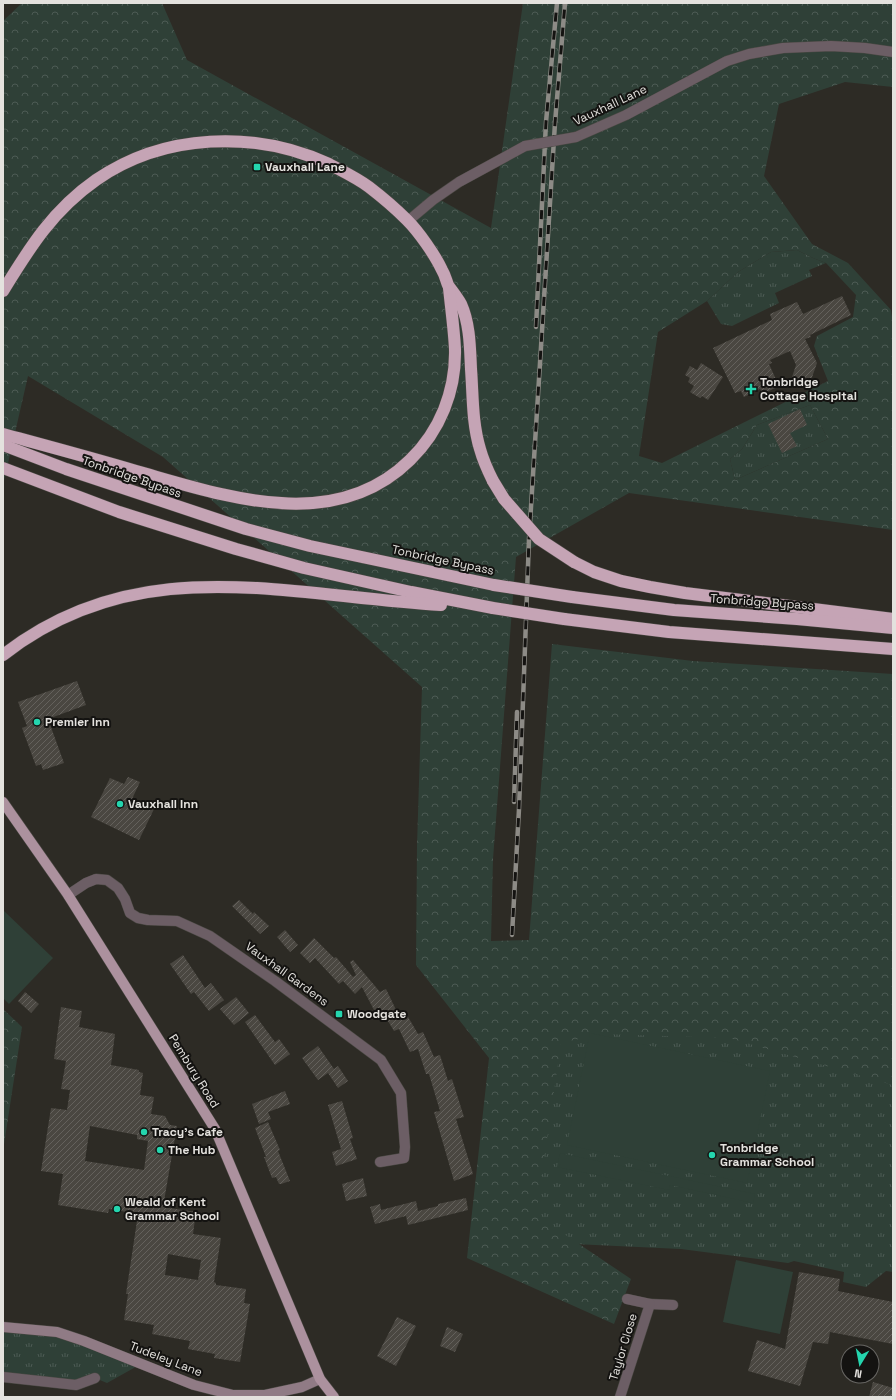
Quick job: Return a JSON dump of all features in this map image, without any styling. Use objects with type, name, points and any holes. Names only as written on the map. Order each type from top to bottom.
[{"type":"highway","points":[[3,291],[29,249],[51,220],[70,200],[96,180],[119,166],[148,153],[204,141],[227,141],[258,143],[289,149],[318,159],[345,172],[368,186],[408,221],[432,252],[448,285],[461,305],[467,324],[470,344],[476,434],[480,450],[493,481],[504,499],[539,539],[574,562],[594,572],[621,581],[708,596],[893,619]]},
{"type":"highway","points":[[6,440],[247,500],[279,504],[302,504],[334,500],[354,494],[379,484],[399,471],[416,454],[431,435],[442,416],[450,394],[454,373],[455,350],[448,285]]},
{"type":"highway","name":"Tonbridge Bypass","points":[[6,440],[66,469],[246,529],[310,546],[494,585],[674,610],[893,628]]},
{"type":"highway","points":[[3,468],[119,512],[236,549],[304,568],[489,608],[669,632],[893,649]]},
{"type":"highway","points":[[3,655],[58,619],[87,607],[111,599],[174,588],[217,586],[264,588],[489,608]]},
{"type":"main road","name":"Pembury Road","points":[[3,802],[68,895],[215,1129],[320,1379],[334,1397]]},
{"type":"street","name":"Vauxhall Lane","points":[[408,221],[458,182],[525,146],[576,137],[626,115],[727,61],[749,54],[784,48],[831,46],[893,52]]},
{"type":"street","name":"Vauxhall Gardens","points":[[68,895],[86,883],[96,879],[108,880],[118,888],[130,912],[138,918],[148,920],[177,920],[210,936],[275,981],[381,1060],[401,1093],[404,1158],[380,1162]]},
{"type":"street","name":"Taylor Close","points":[[627,1299],[650,1304],[674,1305]]},
{"type":"street","name":"Taylor Close","points":[[620,1397],[650,1304]]},
{"type":"street","name":"Tudeley Lane","points":[[3,1327],[57,1332],[84,1341],[194,1385],[233,1395],[265,1395],[302,1387],[320,1379]]},
{"type":"street","points":[[3,1377],[76,1385],[95,1378]]},
{"type":"green space","points":[[22,3],[162,3],[187,60],[491,228],[523,3],[893,3],[893,87],[845,82],[779,104],[764,176],[812,244],[848,263],[891,310],[893,324],[893,530],[629,493],[516,557],[493,859],[491,941],[529,940],[552,644],[693,661],[893,674],[893,1085],[729,1038],[601,1034],[561,1043],[536,1215],[631,1279],[614,1324],[467,1258],[489,1058],[416,965],[417,846],[422,687],[163,457],[28,376],[3,485],[3,21]],"holes":[[[797,250],[826,263],[856,295],[853,317],[817,336],[814,346],[828,381],[662,463],[639,456],[658,332],[707,301],[738,272],[771,252]],[[810,405],[828,439],[735,480],[730,459],[742,449],[757,425]]]},
{"type":"green space","points":[[797,250],[826,263],[809,270],[812,276],[775,293],[779,303],[732,326],[721,324],[707,301],[738,272],[771,252]]},
{"type":"green space","points":[[810,405],[828,439],[735,480],[730,459],[742,449],[757,425]]},
{"type":"green space","points":[[3,910],[53,958],[9,1004],[3,998]]},
{"type":"green space","points":[[3,1009],[22,1027],[3,1151]]},
{"type":"green space","name":"Tonbridge Grammar School","points":[[724,1014],[893,1067],[893,1272],[886,1271],[866,1287],[843,1282],[844,1272],[794,1261],[788,1263],[681,1249],[531,1242],[538,1017]]},
{"type":"green space","points":[[590,1033],[770,1071],[747,1183],[567,1145]]},
{"type":"green space","points":[[560,1153],[755,1194],[753,1203],[670,1185],[669,1190],[557,1167]]},
{"type":"green space","points":[[736,1260],[793,1272],[780,1334],[723,1322]]},
{"type":"green space","points":[[3,1327],[57,1332],[141,1364],[107,1383],[95,1378],[76,1385],[3,1377]]},
{"type":"building","points":[[842,296],[851,315],[810,335],[811,337],[805,339],[817,363],[810,383],[792,377],[796,365],[790,351],[770,360],[772,363],[769,364],[779,386],[763,394],[760,389],[744,397],[741,391],[735,393],[713,348],[772,320],[770,314],[797,302],[803,314]]},
{"type":"building","points":[[701,363],[723,377],[708,400],[702,396],[700,398],[690,392],[694,386],[688,382],[690,378],[685,375],[690,366],[697,370]]},
{"type":"building","points":[[800,409],[807,425],[790,433],[797,446],[782,453],[768,424]]},
{"type":"building","name":"Premier Inn","points":[[77,681],[86,705],[48,719],[64,763],[43,770],[41,764],[36,766],[22,728],[27,726],[18,702]]},
{"type":"building","name":"Vauxhall Inn","points":[[128,777],[140,782],[132,799],[154,809],[139,840],[91,817],[110,778],[124,784]]},
{"type":"building","points":[[239,900],[253,914],[254,912],[269,926],[260,934],[232,906]]},
{"type":"building","points":[[285,930],[298,945],[290,952],[277,937]]},
{"type":"building","points":[[314,938],[334,958],[336,957],[353,977],[356,975],[350,962],[353,960],[380,992],[386,989],[398,1014],[404,1010],[418,1034],[423,1032],[434,1057],[440,1055],[448,1081],[452,1079],[464,1117],[456,1119],[473,1174],[454,1181],[434,1112],[440,1111],[429,1074],[426,1074],[418,1049],[410,1052],[399,1029],[394,1031],[380,1008],[374,1010],[362,987],[355,994],[343,981],[339,984],[315,958],[310,963],[300,953]]},
{"type":"building","points":[[183,955],[205,988],[211,983],[224,1000],[209,1011],[194,992],[191,994],[170,964]]},
{"type":"building","points":[[25,992],[39,1004],[31,1013],[18,1001]]},
{"type":"building","points":[[236,997],[249,1013],[234,1025],[220,1009]]},
{"type":"building","points":[[61,1007],[82,1011],[79,1027],[115,1034],[111,1065],[139,1070],[139,1072],[143,1073],[140,1095],[154,1097],[151,1114],[165,1116],[170,1125],[177,1126],[163,1207],[196,1212],[193,1234],[221,1238],[214,1282],[216,1285],[246,1289],[244,1303],[250,1304],[240,1362],[214,1358],[215,1354],[188,1349],[190,1341],[152,1334],[154,1325],[124,1320],[128,1294],[126,1294],[138,1214],[109,1209],[108,1213],[58,1205],[63,1174],[41,1171],[51,1108],[67,1110],[70,1090],[61,1089],[66,1061],[54,1059]],"holes":[[[90,1126],[137,1135],[137,1139],[148,1141],[144,1170],[85,1161]],[[168,1254],[201,1260],[198,1280],[165,1275]]]},
{"type":"building","points":[[255,1015],[275,1042],[279,1039],[290,1054],[275,1065],[245,1022]]},
{"type":"building","points":[[318,1046],[334,1069],[338,1066],[348,1081],[338,1088],[328,1073],[318,1080],[302,1058]]},
{"type":"building","points":[[285,1091],[290,1104],[268,1112],[271,1119],[259,1124],[252,1104]]},
{"type":"building","points":[[342,1101],[353,1138],[350,1139],[357,1159],[336,1166],[332,1152],[341,1149],[328,1105]]},
{"type":"building","points":[[268,1122],[280,1150],[278,1151],[290,1181],[281,1184],[279,1184],[276,1177],[272,1178],[255,1128]]},
{"type":"building","points":[[363,1178],[367,1196],[346,1201],[342,1184]]},
{"type":"building","points":[[466,1198],[468,1210],[408,1225],[406,1216],[375,1224],[370,1207],[380,1204],[381,1210],[416,1201],[418,1211],[438,1206],[438,1204]]},
{"type":"building","points":[[799,1272],[840,1279],[838,1291],[893,1302],[893,1344],[830,1332],[828,1344],[813,1342],[800,1386],[748,1371],[757,1340],[785,1349]]},
{"type":"building","points":[[397,1317],[416,1326],[396,1366],[377,1356]]},
{"type":"building","points":[[447,1327],[463,1334],[455,1352],[440,1346]]},
{"type":"building","points":[[872,1384],[880,1384],[893,1388],[893,1397],[869,1397]]},
{"type":"railway","points":[[536,327],[546,122],[557,3]]},
{"type":"railway","points":[[512,935],[519,809],[529,539],[555,123],[565,3]]},
{"type":"railway","points":[[514,802],[517,712]]},
{"type":"place","name":"Vauxhall Lane","points":[[257,167]]},
{"type":"place","name":"Tonbridge Cottage Hospital","points":[[751,389]]},
{"type":"place","name":"Premier Inn","points":[[37,722]]},
{"type":"place","name":"Vauxhall Inn","points":[[120,804]]},
{"type":"place","name":"Woodgate","points":[[339,1014]]},
{"type":"place","name":"Tracy's Cafe","points":[[144,1132]]},
{"type":"place","name":"The Hub","points":[[160,1150]]},
{"type":"place","name":"Tonbridge Grammar School","points":[[712,1155]]},
{"type":"place","name":"Weald of Kent Grammar School","points":[[117,1209]]}]
